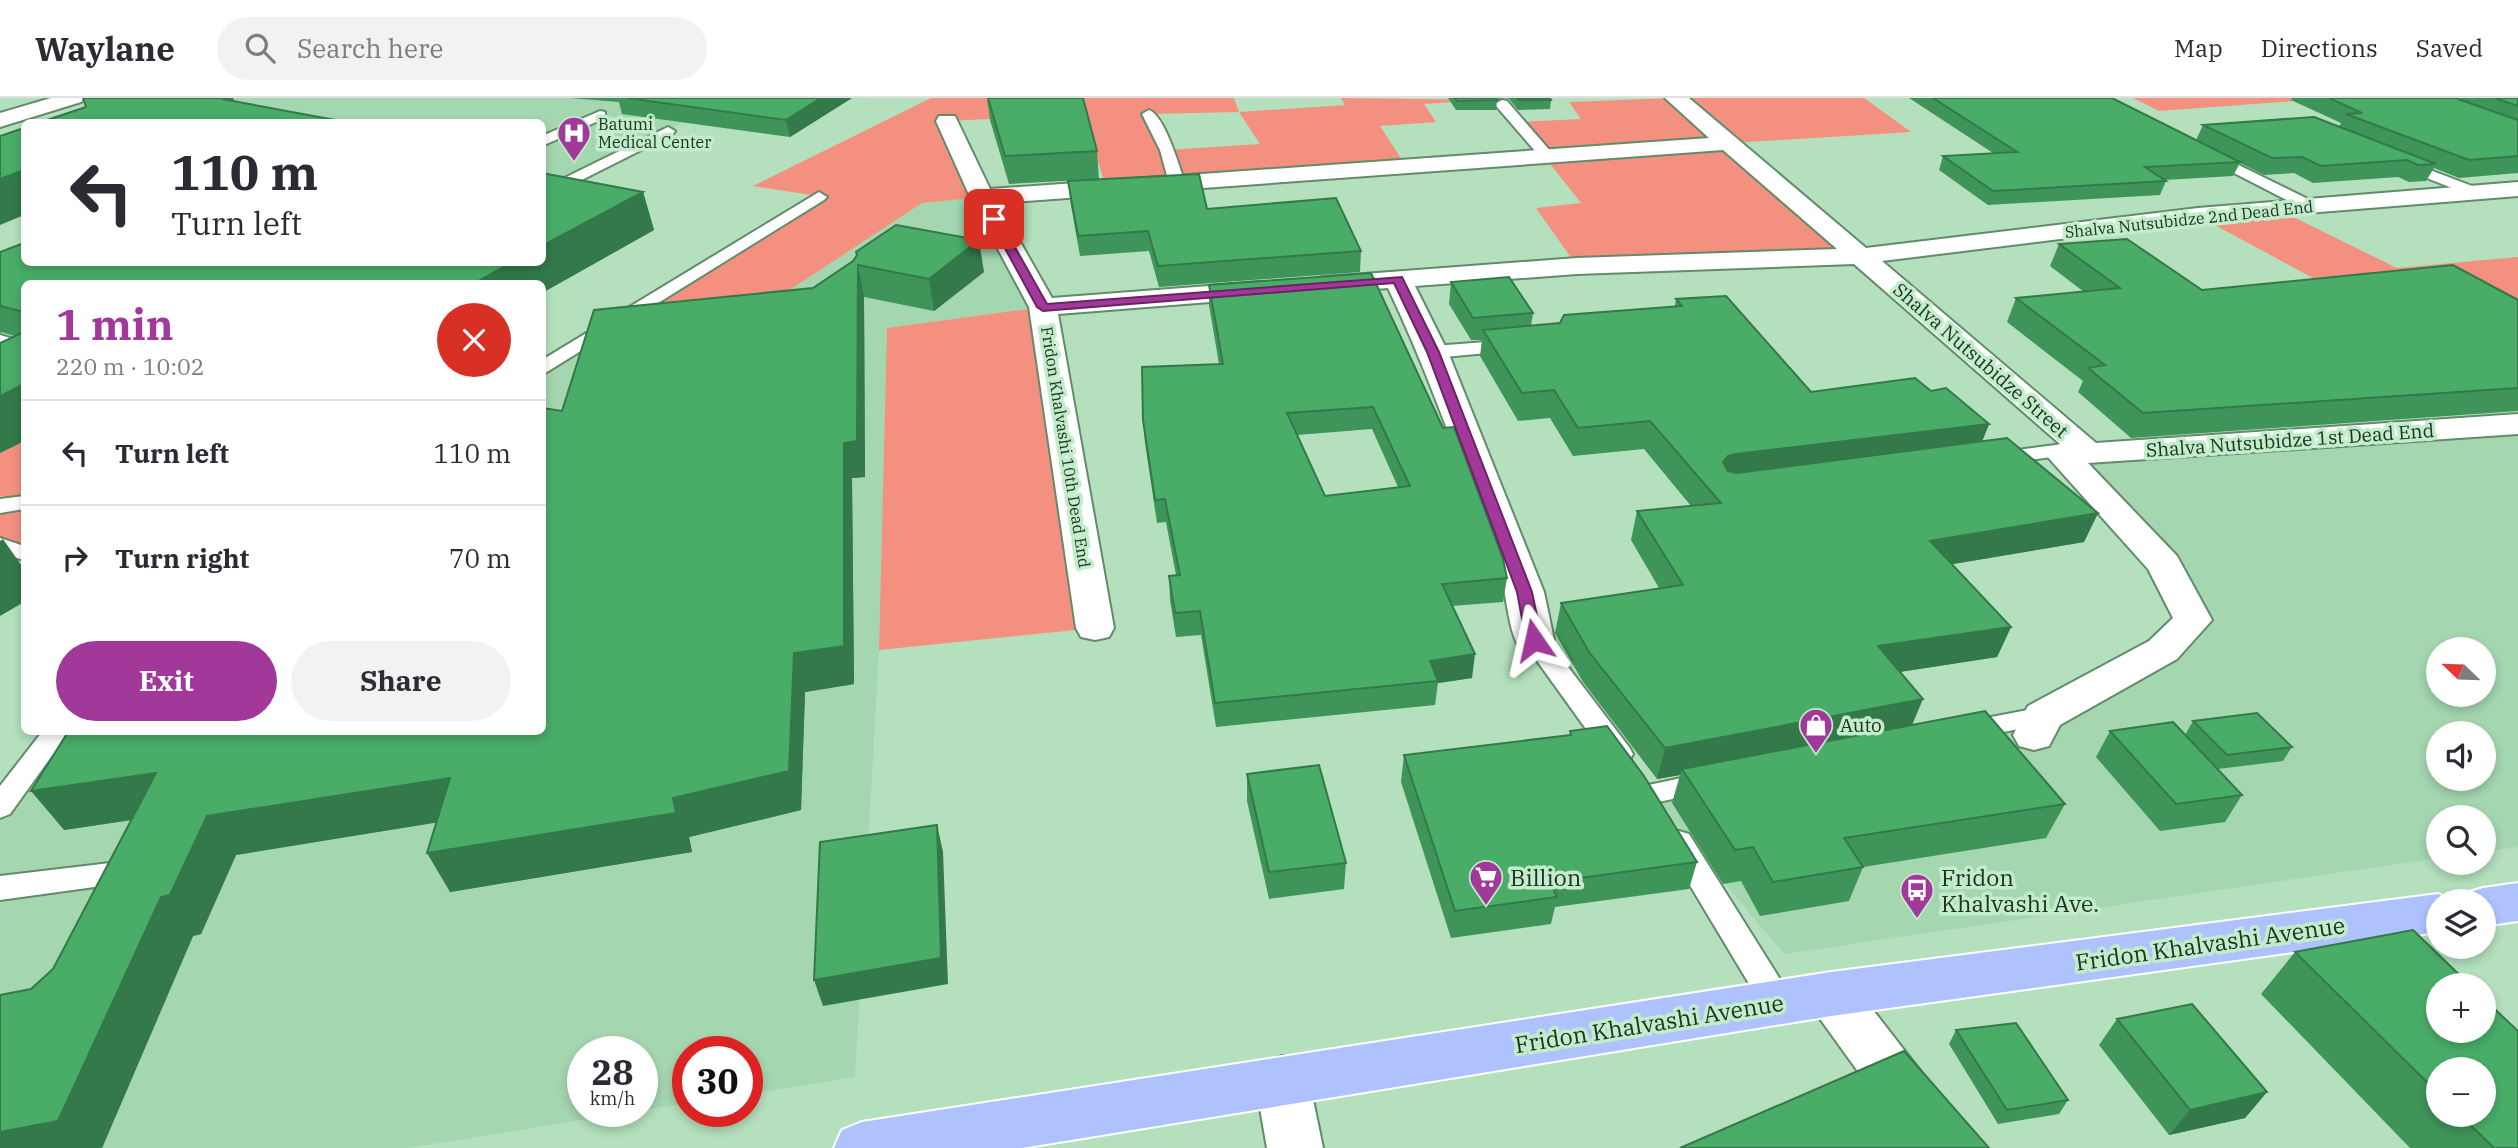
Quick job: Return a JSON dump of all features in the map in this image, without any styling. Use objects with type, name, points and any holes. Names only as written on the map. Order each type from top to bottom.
[{"type":"highway","points":[[2496,905],[2518,902]]},
{"type":"highway","name":"Fridon Khalvashi Avenue","points":[[862,1148],[1777,1002],[2426,915]]},
{"type":"street","points":[[0,120],[74,98]]},
{"type":"street","name":"Shalva Nutsubidze Street","points":[[1683,98],[1730,143],[1861,256],[2072,451],[2164,564],[2193,620],[2163,650],[2039,725]]},
{"type":"street","name":"Fridon Khalvashi 10th Dead End","points":[[947,121],[982,197],[1043,307],[1095,628]]},
{"type":"street","points":[[982,197],[1730,143]]},
{"type":"street","name":"Shalva Nutsubidze 2nd Dead End","points":[[1043,307],[1577,266],[1861,256],[2198,215],[2518,189]]},
{"type":"street","points":[[1398,280],[1433,352],[1525,592],[1534,640]]},
{"type":"street","name":"Shalva Nutsubidze 1st Dead End","points":[[2072,451],[2518,424]]},
{"type":"street","points":[[1831,994],[1946,1148]]},
{"type":"street","points":[[1282,1080],[1295,1148]]},
{"type":"lane","points":[[1502,104],[1547,156]]},
{"type":"lane","points":[[1149,114],[1167,150],[1177,183]]},
{"type":"lane","points":[[546,140],[600,116]]},
{"type":"lane","points":[[546,193],[668,131]]},
{"type":"lane","points":[[2199,150],[2310,206]]},
{"type":"lane","points":[[2386,157],[2475,192]]},
{"type":"lane","points":[[546,367],[819,197]]},
{"type":"lane","points":[[594,337],[635,332]]},
{"type":"lane","points":[[0,341],[21,347]]},
{"type":"lane","points":[[1433,352],[1536,344]]},
{"type":"lane","points":[[1974,461],[2072,451]]},
{"type":"lane","points":[[0,496],[21,498]]},
{"type":"lane","points":[[0,506],[21,503]]},
{"type":"lane","points":[[0,545],[21,552]]},
{"type":"lane","points":[[1534,640],[1650,794],[1777,1002]]},
{"type":"lane","points":[[1935,737],[2039,725]]},
{"type":"lane","points":[[0,807],[54,735]]},
{"type":"lane","points":[[1650,794],[1731,778]]},
{"type":"lane","points":[[0,888],[127,873]]},
{"type":"shaded area","name":"Batumi Medical Center","points":[[119,98],[890,98],[719,100],[668,131],[546,193],[546,119],[48,119]]},
{"type":"shaded area","points":[[931,98],[1234,98],[1239,112],[1345,105],[1341,98],[1485,100],[1424,104],[1436,122],[1380,126],[1406,166],[1106,188],[1084,114],[948,121],[982,197],[922,203],[756,312],[627,316],[818,196],[753,186]],"holes":[[[1239,112],[1260,144],[1167,150],[1150,114]]]},
{"type":"shaded area","points":[[1676,98],[1864,98],[1911,132],[1731,143],[1861,256],[1577,266],[1536,208],[1581,203],[1517,122],[1581,119],[1569,102]]},
{"type":"shaded area","points":[[2133,98],[2335,98],[2159,111]]},
{"type":"shaded area","points":[[982,197],[1043,307],[887,328],[879,650],[855,1077],[763,1091],[763,1036],[672,1036],[672,1105],[658,1108],[658,1036],[567,1036],[567,1122],[407,1148],[0,1148],[0,796],[40,735],[546,735],[546,367],[627,316],[756,312],[922,203]]},
{"type":"shaded area","points":[[2277,209],[2397,268],[2518,257],[2518,314],[2339,292],[2198,216]]},
{"type":"shaded area","points":[[1043,307],[1095,628],[879,650],[887,328]]},
{"type":"shaded area","points":[[0,411],[21,417],[21,498],[0,496]]},
{"type":"shaded area","points":[[2518,424],[2518,847],[2496,850],[2496,805],[2426,805],[2426,860],[1784,954],[1650,794],[2043,716],[2193,620],[2062,455]]},
{"type":"shaded area","points":[[21,503],[21,552],[0,545],[0,506]]},
{"type":"building","points":[[83,98],[226,98],[222,99],[330,119],[50,119],[86,107]]},
{"type":"building","points":[[627,98],[821,98],[786,120]]},
{"type":"building","points":[[988,98],[1083,98],[1097,151],[1005,156]]},
{"type":"building","points":[[1455,98],[1496,98],[1497,100],[1457,101]]},
{"type":"building","points":[[1517,98],[1550,98],[1551,100],[1519,100]]},
{"type":"building","points":[[1933,98],[2112,98],[2240,162],[2145,167],[2166,181],[1993,191],[1943,156],[2017,152]]},
{"type":"building","points":[[2329,98],[2458,98],[2518,120],[2518,156],[2469,160],[2346,114],[2362,113]]},
{"type":"building","points":[[2495,98],[2518,98],[2518,106]]},
{"type":"building","points":[[2314,117],[2436,164],[2418,165],[2407,160],[2321,166],[2302,157],[2272,158],[2203,125]]},
{"type":"building","points":[[21,129],[21,171],[0,179],[0,136]]},
{"type":"building","points":[[546,174],[643,192],[546,244]]},
{"type":"building","points":[[1199,174],[1207,209],[1336,198],[1361,251],[1158,266],[1148,231],[1078,236],[1068,181]]},
{"type":"building","points":[[896,225],[979,240],[929,279],[858,265],[857,441],[844,443],[844,646],[794,653],[789,771],[673,798],[676,813],[427,853],[450,778],[207,816],[170,895],[161,897],[58,1121],[0,1132],[0,995],[31,989],[53,969],[156,773],[31,791],[66,735],[546,735],[546,409],[562,411],[594,310],[813,288],[853,261],[856,252]]},
{"type":"building","points":[[2127,239],[2202,290],[2453,265],[2518,300],[2518,388],[2143,413],[2088,368],[2105,365],[2016,298],[2120,288],[2059,244]]},
{"type":"building","points":[[21,244],[21,266],[505,266],[480,280],[21,280],[21,311],[0,306],[0,252]]},
{"type":"building","points":[[1371,273],[1443,428],[1454,427],[1503,559],[1507,578],[1442,584],[1475,654],[1430,661],[1438,681],[1215,703],[1200,611],[1175,613],[1169,576],[1180,575],[1165,499],[1155,500],[1143,420],[1142,367],[1223,364],[1209,285]],"holes":[[[1373,407],[1410,486],[1325,496],[1287,413]]]},
{"type":"building","points":[[1509,277],[1533,313],[1473,318],[1451,282]]},
{"type":"building","points":[[1726,296],[1811,392],[1915,378],[1931,391],[1946,388],[1989,424],[1736,454],[1728,456],[1723,462],[1728,471],[1737,473],[2007,438],[2098,513],[1930,541],[2011,627],[1878,646],[1923,699],[1665,748],[1589,652],[1561,603],[1683,585],[1637,511],[1721,503],[1650,421],[1578,428],[1554,390],[1522,393],[1483,330],[1560,323],[1564,315],[1682,306],[1676,299]]},
{"type":"building","points":[[21,333],[21,386],[0,396],[0,343]]},
{"type":"building","points":[[1985,711],[2065,804],[1844,838],[1863,867],[1773,882],[1753,847],[1735,850],[1682,769]]},
{"type":"building","points":[[2257,713],[2292,747],[2227,755],[2193,721]]},
{"type":"building","points":[[2173,722],[2242,795],[2176,804],[2110,731]]},
{"type":"building","points":[[1607,726],[1644,776],[1697,862],[1550,882],[1557,897],[1455,911],[1404,755],[1571,735],[1570,731]]},
{"type":"building","points":[[1319,765],[1346,863],[1269,872],[1247,774]]},
{"type":"building","points":[[937,825],[941,958],[814,980],[820,842]]},
{"type":"building","points":[[2413,930],[2426,943],[2426,959],[2443,959],[2458,973],[2426,973],[2426,1043],[2496,1043],[2496,1010],[2518,1031],[2518,1148],[2494,1148],[2472,1127],[2496,1127],[2496,1057],[2426,1057],[2426,1081],[2295,952]]},
{"type":"building","points":[[2192,1004],[2267,1092],[2190,1110],[2117,1019]]},
{"type":"building","points":[[2016,1023],[2068,1100],[2007,1110],[1956,1030]]},
{"type":"building","points":[[1904,1051],[1989,1148],[1680,1148]]},
{"type":"place","name":"Batumi Medical Center","points":[[574,163]]},
{"type":"place","name":"Auto","points":[[1816,755]]},
{"type":"place","name":"Billion","points":[[1486,907]]},
{"type":"place","name":"Fridon Khalvashi Ave.","points":[[1917,920]]},
{"type":"route","points":[[994,219],[1043,307],[1398,280],[1433,352],[1525,592],[1534,640]]}]
